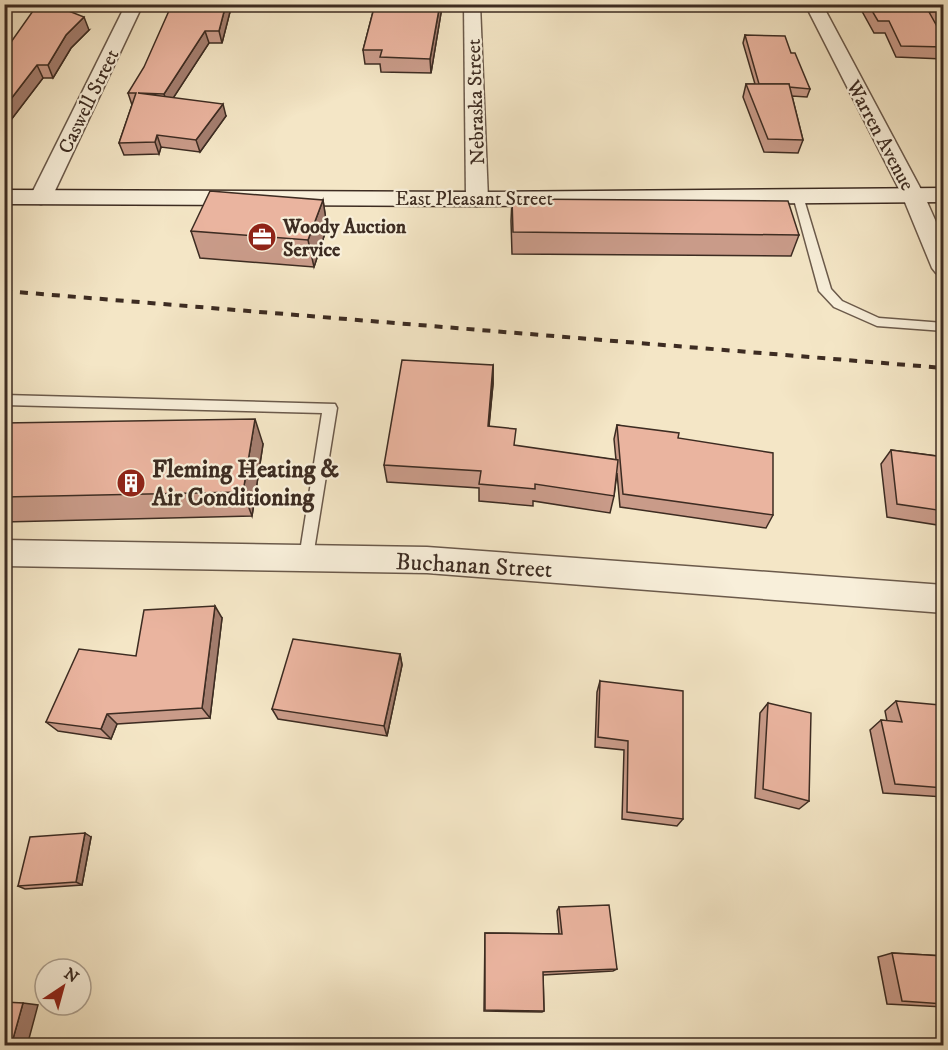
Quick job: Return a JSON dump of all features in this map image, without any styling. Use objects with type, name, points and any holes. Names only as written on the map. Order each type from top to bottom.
[{"type":"main road","name":"East Pleasant Street","points":[[4,197],[477,199],[944,195]]},
{"type":"street","name":"Caswell Street","points":[[41,197],[135,4]]},
{"type":"street","name":"Nebraska Street","points":[[472,4],[477,199]]},
{"type":"street","name":"Warren Avenue","points":[[813,4],[913,195],[944,268]]},
{"type":"street","name":"Buchanan Street","points":[[4,553],[427,560],[944,599]]},
{"type":"lane","points":[[798,196],[825,291],[838,304],[877,322],[944,327]]},
{"type":"lane","points":[[4,400],[330,408],[307,558]]},
{"type":"building","points":[[41,4],[51,4],[84,17],[66,35],[48,65],[37,65],[4,108],[4,52],[35,8]]},
{"type":"building","points":[[172,4],[226,4],[219,31],[205,31],[164,94],[138,93],[223,104],[196,140],[157,135],[155,142],[119,143],[136,93],[128,93],[144,67]]},
{"type":"building","points":[[375,4],[440,4],[430,59],[380,57],[382,50],[363,50]]},
{"type":"building","points":[[868,4],[944,4],[944,11],[929,12],[944,39],[944,47],[901,46],[889,21],[878,21]]},
{"type":"building","points":[[745,35],[785,36],[791,53],[795,53],[810,89],[789,87],[789,84],[759,84]]},
{"type":"building","points":[[746,84],[789,84],[803,140],[768,139]]},
{"type":"building","points":[[210,191],[323,200],[308,240],[191,231]]},
{"type":"building","points":[[512,199],[788,201],[799,235],[513,232]]},
{"type":"building","points":[[402,360],[493,365],[488,426],[516,429],[514,445],[618,460],[614,496],[535,484],[535,489],[479,484],[481,471],[384,465]]},
{"type":"building","name":"Fleming Heating & Air Conditioning","points":[[255,419],[243,492],[4,497],[4,423]]},
{"type":"building","points":[[617,425],[679,433],[678,438],[773,453],[773,515],[623,494]]},
{"type":"building","points":[[891,450],[944,457],[944,511],[897,504]]},
{"type":"building","points":[[215,606],[202,708],[107,714],[101,729],[46,722],[79,649],[136,656],[144,610]]},
{"type":"building","points":[[293,639],[400,654],[384,726],[272,709]]},
{"type":"building","points":[[600,681],[683,691],[683,819],[627,812],[628,741],[598,737]]},
{"type":"building","points":[[896,701],[940,705],[944,717],[944,788],[895,784],[881,720],[902,722]]},
{"type":"building","points":[[768,703],[811,713],[809,801],[763,789]]},
{"type":"building","points":[[85,833],[76,882],[18,886],[30,837]]},
{"type":"building","points":[[609,905],[617,969],[543,972],[544,1011],[485,1010],[485,933],[562,934],[559,907]]},
{"type":"building","points":[[892,953],[944,956],[944,1004],[902,1001]]},
{"type":"building","points":[[4,1002],[23,1003],[11,1046],[4,1046]]},
{"type":"railway","points":[[4,291],[944,368]]},
{"type":"place","name":"Woody Auction Service","points":[[262,237]]},
{"type":"place","name":"Fleming Heating & Air Conditioning","points":[[131,483]]}]
